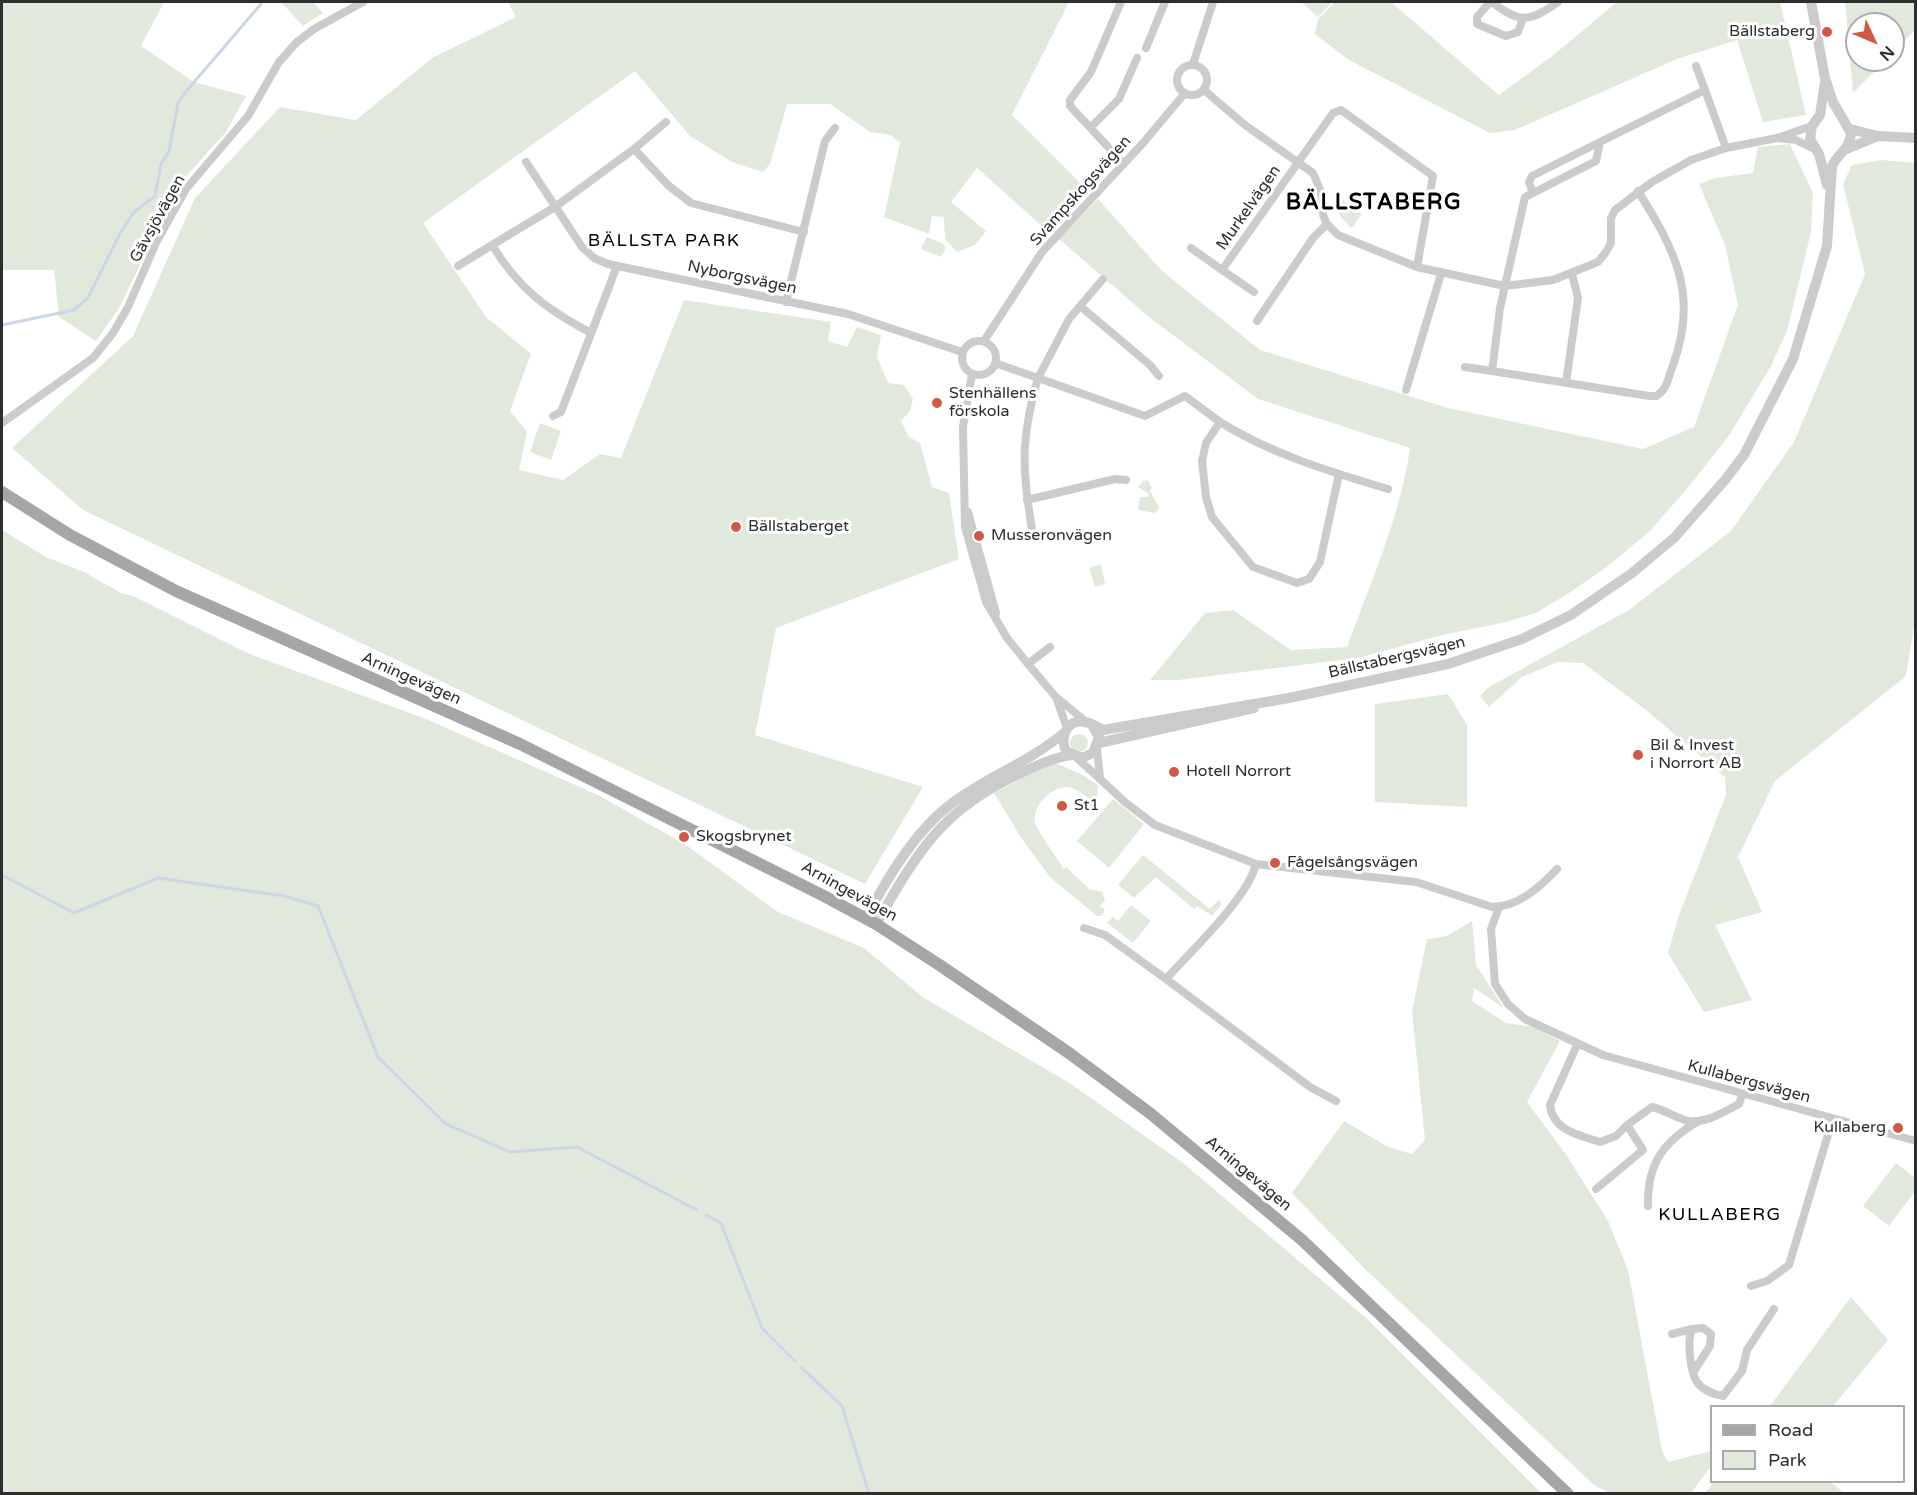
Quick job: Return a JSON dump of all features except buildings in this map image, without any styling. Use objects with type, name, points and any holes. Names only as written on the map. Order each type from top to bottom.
[{"type":"main road","name":"Arningevägen","points":[[2,492],[70,535],[176,591],[520,744],[871,921],[1069,1053],[1151,1114],[1302,1240],[1568,1494]]},
{"type":"street","name":"Gävsjövägen","points":[[2,423],[93,358],[113,333],[128,307],[157,242],[186,189],[248,116],[279,62],[297,42],[314,29],[363,2]]},
{"type":"street","points":[[1121,2],[1091,72],[1070,100],[1070,106],[1124,163]]},
{"type":"street","points":[[1146,48],[1165,2]]},
{"type":"street","points":[[1193,64],[1213,2]]},
{"type":"street","points":[[1523,18],[1518,32],[1506,36],[1477,24],[1477,17],[1491,2],[1511,16],[1523,18],[1539,16],[1558,2]]},
{"type":"street","name":"Bällstabergsvägen","points":[[1088,723],[1103,730],[1288,698],[1472,657],[1522,639],[1571,615],[1602,595],[1674,538],[1711,497],[1744,455],[1793,360],[1827,246],[1832,166],[1842,153],[1850,129],[1842,120],[1825,78],[1811,2]]},
{"type":"street","points":[[1091,127],[1119,99],[1137,58]]},
{"type":"street","points":[[1193,64],[1202,67],[1207,76],[1204,90],[1194,95],[1185,93],[1178,84],[1177,77],[1182,68],[1193,64]]},
{"type":"street","points":[[1696,66],[1726,148]]},
{"type":"street","name":"Bällstabergsvägen","points":[[1825,78],[1810,139],[1816,151],[1830,200]]},
{"type":"street","name":"Murkelvägen","points":[[1204,90],[1245,125],[1316,175],[1327,224]]},
{"type":"street","points":[[1533,193],[1529,182],[1533,176],[1705,90]]},
{"type":"street","name":"Svampskogsvägen","points":[[984,341],[1042,252],[1185,93]]},
{"type":"street","name":"Murkelvägen","points":[[1222,270],[1334,113],[1341,110],[1430,173],[1434,180],[1417,267]]},
{"type":"street","points":[[1257,321],[1313,238],[1327,224],[1338,235],[1417,267],[1441,274],[1505,286],[1533,284],[1572,274],[1598,262],[1611,243],[1611,218],[1615,210],[1638,191],[1691,160],[1726,148],[1777,138],[1832,116],[1842,120]]},
{"type":"street","points":[[458,266],[555,207],[634,149],[666,122]]},
{"type":"street","points":[[786,302],[825,141],[835,129]]},
{"type":"street","points":[[1850,129],[1878,136],[1916,138]]},
{"type":"street","points":[[1777,138],[1796,140],[1816,151],[1842,153],[1878,136]]},
{"type":"street","points":[[1492,371],[1505,286],[1525,196],[1596,161],[1600,142]]},
{"type":"street","points":[[634,149],[669,186],[691,203],[804,232]]},
{"type":"street","name":"Nyborgsvägen","points":[[526,162],[582,247],[594,258],[617,266],[870,320],[962,352]]},
{"type":"street","points":[[1465,367],[1656,396],[1664,390],[1680,346],[1685,296],[1677,262],[1638,191]]},
{"type":"street","points":[[492,245],[513,278],[541,304],[591,333]]},
{"type":"street","name":"Murkelvägen","points":[[1191,248],[1254,292]]},
{"type":"street","points":[[554,416],[561,412],[617,266]]},
{"type":"street","points":[[1406,390],[1441,274]]},
{"type":"street","points":[[1566,383],[1578,298],[1572,274]]},
{"type":"street","points":[[1033,535],[1024,486],[1028,411],[1038,378],[1069,319],[1103,279]]},
{"type":"street","points":[[1080,306],[1150,365],[1159,376]]},
{"type":"street","points":[[984,341],[994,350],[995,363],[985,374],[972,374],[963,364],[962,352],[970,342],[984,341]]},
{"type":"street","points":[[995,363],[1146,416],[1185,396],[1247,439],[1339,474],[1388,489]]},
{"type":"street","points":[[972,374],[963,427],[965,527],[986,602],[1007,638],[1055,696],[1097,730],[1101,778]]},
{"type":"street","points":[[1220,422],[1206,443],[1202,461],[1206,497],[1212,517],[1253,567],[1297,583],[1309,579],[1320,562],[1339,474]]},
{"type":"street","points":[[1027,500],[1115,479],[1126,480]]},
{"type":"street","points":[[1028,664],[1050,647]]},
{"type":"street","points":[[1055,696],[1066,730],[1063,745],[1095,777],[1101,778],[1126,803],[1155,825],[1256,864],[1416,882],[1492,907],[1499,907],[1536,891],[1557,869]]},
{"type":"street","name":"Bällstabergsvägen","points":[[1098,746],[1122,736],[1237,713],[1288,698]]},
{"type":"street","points":[[871,921],[932,835],[974,794],[1045,749],[1078,722],[1088,723]]},
{"type":"street","points":[[1004,776],[1056,757],[1088,757],[1098,746]]},
{"type":"street","points":[[1166,979],[1238,897],[1253,877],[1256,864]]},
{"type":"street","name":"Kullabergsvägen","points":[[1499,907],[1491,929],[1495,984],[1508,1004],[1525,1019],[1577,1045],[1603,1055],[1916,1141]]},
{"type":"street","points":[[1083,928],[1105,935],[1310,1088],[1336,1101]]},
{"type":"street","points":[[1577,1045],[1550,1105],[1551,1113],[1564,1130],[1600,1142],[1616,1136],[1652,1107],[1668,1110],[1688,1121],[1711,1118],[1739,1104],[1742,1095]]},
{"type":"street","points":[[1751,1286],[1767,1281],[1789,1265],[1833,1118]]},
{"type":"street","points":[[1648,1206],[1648,1192],[1654,1164],[1674,1136],[1702,1119]]},
{"type":"street","points":[[1596,1189],[1643,1150],[1627,1125]]},
{"type":"street","points":[[1692,1329],[1689,1336],[1696,1382],[1709,1393],[1723,1396],[1742,1371],[1747,1350],[1774,1309]]},
{"type":"street","points":[[1672,1334],[1703,1328],[1711,1334],[1710,1346],[1694,1371]]},
{"type":"green space","points":[[2,2],[164,2],[141,46],[194,82],[246,96],[226,132],[180,183],[119,308],[96,341],[59,317],[54,270],[2,270]]},
{"type":"green space","points":[[281,2],[313,2],[323,13],[303,26]]},
{"type":"green space","points":[[508,2],[1069,2],[1012,115],[1082,185],[1043,227],[977,168],[951,202],[986,231],[975,245],[957,252],[945,239],[944,217],[932,216],[929,234],[884,217],[900,143],[891,135],[870,132],[830,104],[787,104],[770,164],[763,172],[732,162],[690,136],[635,71],[423,223],[486,317],[531,354],[510,411],[527,432],[519,470],[563,480],[600,454],[621,458],[684,300],[831,322],[828,341],[847,347],[857,327],[881,335],[877,357],[888,383],[904,385],[913,399],[910,411],[901,421],[909,437],[920,443],[932,487],[949,493],[959,559],[776,628],[755,735],[923,787],[865,884],[83,510],[12,448],[133,336],[195,198],[280,107],[356,120],[432,58],[516,17]]},
{"type":"green space","points":[[1301,2],[1332,2],[1318,17]]},
{"type":"green space","points":[[1335,2],[1391,2],[1499,95],[1551,57],[1617,2],[1780,2],[1806,115],[1763,122],[1737,40],[1677,59],[1515,130],[1490,133],[1349,60],[1315,34],[1318,19]]},
{"type":"green space","points":[[1845,2],[1915,2],[1915,30],[1905,40],[1905,12],[1846,12]]},
{"type":"green space","points":[[1851,72],[1874,72],[1853,93]]},
{"type":"green space","points":[[1790,144],[1813,193],[1811,232],[1787,331],[1770,368],[1730,434],[1650,531],[1604,569],[1569,593],[1536,613],[1506,622],[1442,635],[1358,658],[1178,680],[1150,680],[1205,613],[1233,610],[1291,650],[1347,647],[1392,524],[1410,448],[1258,399],[1149,317],[1059,239],[1098,199],[1162,271],[1260,350],[1448,408],[1643,449],[1694,427],[1738,305],[1725,245],[1699,184],[1715,178],[1753,173],[1758,147]]},
{"type":"green space","points":[[1881,160],[1916,163],[1916,614],[1906,676],[1775,781],[1738,857],[1762,912],[1715,925],[1752,1000],[1704,1012],[1668,953],[1679,915],[1726,795],[1725,777],[1646,710],[1583,663],[1557,662],[1522,677],[1489,707],[1480,696],[1489,687],[1629,610],[1731,531],[1794,442],[1865,274],[1843,184],[1852,165]]},
{"type":"green space","points":[[1333,193],[1362,214],[1352,228],[1338,213]]},
{"type":"green space","points":[[927,237],[943,244],[946,248],[941,257],[921,249]]},
{"type":"green space","points":[[540,423],[561,431],[551,460],[530,452]]},
{"type":"green space","points":[[1148,480],[1152,488],[1150,491],[1159,507],[1156,513],[1138,510],[1140,497],[1148,497],[1148,493],[1138,487],[1143,481]]},
{"type":"green space","points":[[2,530],[46,557],[84,572],[121,593],[133,596],[247,653],[426,719],[598,795],[686,845],[778,912],[864,948],[924,998],[1071,1084],[1183,1163],[1365,1317],[1541,1493],[2,1493]]},
{"type":"green space","points":[[1101,564],[1105,584],[1095,587],[1089,568]]},
{"type":"green space","points":[[1448,694],[1467,725],[1467,807],[1375,802],[1375,704]]},
{"type":"green space","points":[[1075,734],[1083,734],[1088,739],[1086,750],[1075,752],[1070,747],[1070,739]]},
{"type":"green space","points":[[1058,764],[1081,774],[1098,785],[1097,797],[1091,800],[1073,788],[1060,788],[1048,794],[1039,804],[1035,823],[1064,869],[1066,867],[1089,889],[1102,892],[1105,900],[1100,906],[1105,910],[1102,916],[1097,916],[1050,877],[1022,839],[994,793],[1048,765]]},
{"type":"green space","points":[[1113,799],[1144,824],[1109,868],[1077,841]]},
{"type":"green space","points":[[1143,855],[1210,909],[1218,900],[1222,904],[1212,916],[1197,906],[1194,909],[1156,877],[1134,898],[1118,885]]},
{"type":"green space","points":[[1131,905],[1151,921],[1133,943],[1107,923],[1113,917],[1118,921]]},
{"type":"green space","points":[[1472,921],[1476,965],[1504,1008],[1474,988],[1472,1001],[1506,1023],[1534,1027],[1560,1041],[1527,1102],[1567,1156],[1608,1221],[1628,1270],[1662,1451],[1668,1462],[1710,1451],[1710,1467],[1691,1493],[1609,1493],[1594,1485],[1364,1268],[1292,1193],[1344,1121],[1388,1147],[1412,1154],[1425,1140],[1412,1011],[1427,939],[1447,936]]},
{"type":"green space","points":[[1896,1163],[1915,1178],[1915,1191],[1889,1226],[1863,1206]]},
{"type":"green space","points":[[1851,1297],[1888,1340],[1834,1405],[1771,1405]]},
{"type":"green space","points":[[1713,1483],[1832,1483],[1844,1493],[1705,1493]]},
{"type":"waterway","points":[[2,325],[74,310],[88,298],[122,230],[134,212],[155,196],[161,164],[169,151],[178,103],[261,4]]},
{"type":"waterway","points":[[2,875],[74,913],[158,878],[284,896],[318,906],[378,1057],[446,1124],[510,1152],[577,1147],[697,1210]]},
{"type":"waterway","points":[[706,1215],[721,1223],[762,1328],[795,1361]]},
{"type":"waterway","points":[[802,1368],[842,1406],[869,1494]]},
{"type":"place","name":"Bällstaberg","points":[[1827,32]]},
{"type":"place","name":"Stenhällens förskola","points":[[937,403]]},
{"type":"place","name":"Bällstaberget","points":[[736,527]]},
{"type":"place","name":"Musseronvägen","points":[[979,536]]},
{"type":"place","name":"Bil & Invest i Norrort AB","points":[[1638,755]]},
{"type":"place","name":"Hotell Norrort","points":[[1174,772]]},
{"type":"place","name":"St1","points":[[1062,806]]},
{"type":"place","name":"Skogsbrynet","points":[[684,837]]},
{"type":"place","name":"Fågelsångsvägen","points":[[1275,863]]},
{"type":"place","name":"Kullaberg","points":[[1898,1128]]},
{"type":"district","name":"BÄLLSTABERG","points":[[1374,203]]},
{"type":"district","name":"BÄLLSTA PARK","points":[[664,241]]},
{"type":"district","name":"KULLABERG","points":[[1720,1215]]}]
